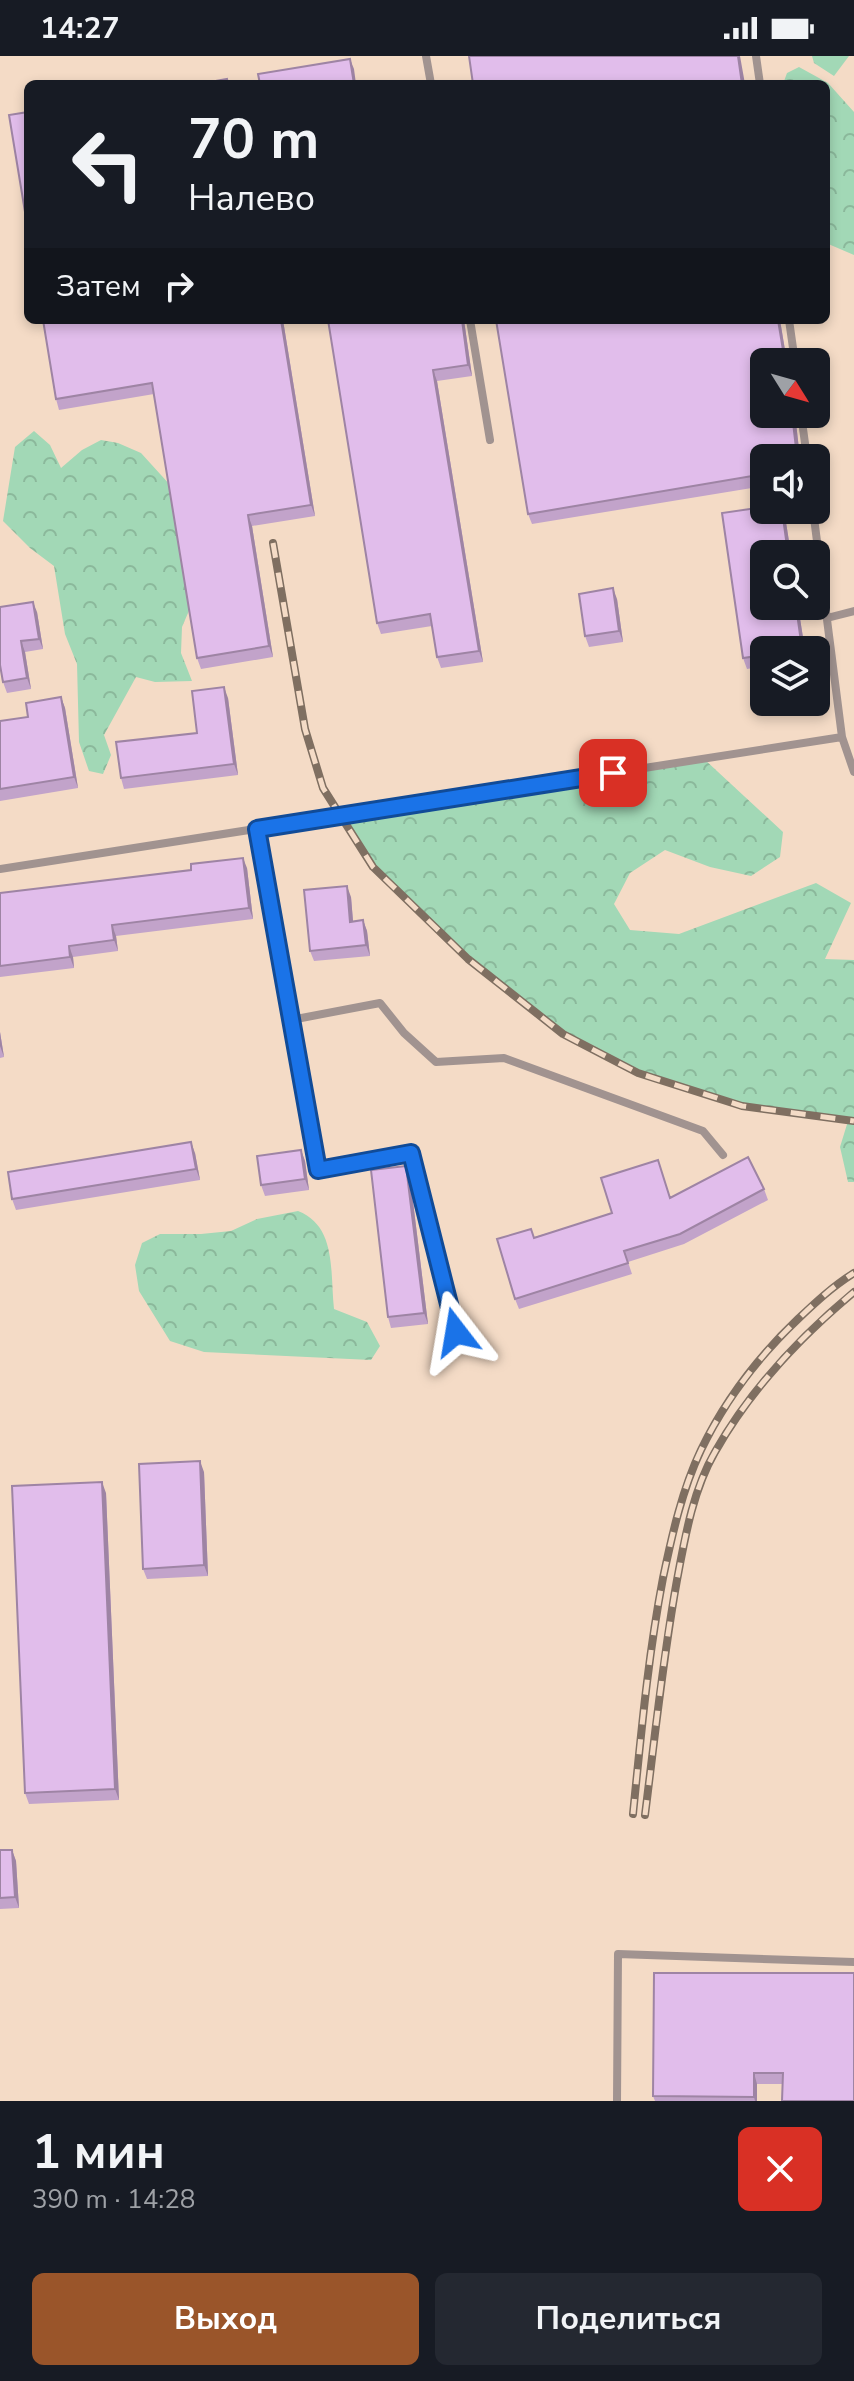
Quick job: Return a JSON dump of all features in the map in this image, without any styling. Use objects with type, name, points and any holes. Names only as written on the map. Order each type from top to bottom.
[{"type":"lane","points":[[426,56],[430,80]]},
{"type":"lane","points":[[756,56],[759,80]]},
{"type":"lane","points":[[471,324],[490,440]]},
{"type":"lane","points":[[790,324],[793,348]]},
{"type":"lane","points":[[830,617],[854,611]]},
{"type":"lane","points":[[827,620],[842,737],[854,772]]},
{"type":"lane","points":[[0,869],[842,737]]},
{"type":"lane","points":[[257,829],[318,1170],[411,1153],[456,1332]]},
{"type":"lane","points":[[291,1020],[380,1003],[404,1033],[436,1062],[504,1058],[703,1131],[723,1155]]},
{"type":"lane","points":[[617,2101],[618,1954],[854,1962]]},
{"type":"green space","points":[[812,56],[849,56],[834,76],[814,63]]},
{"type":"green space","points":[[799,67],[823,80],[784,80],[787,73]]},
{"type":"green space","points":[[830,85],[854,112],[854,255],[830,245]]},
{"type":"green space","points":[[34,431],[50,445],[61,468],[82,450],[101,440],[118,443],[141,453],[171,486],[191,606],[182,627],[181,653],[192,681],[155,682],[136,677],[104,735],[111,755],[103,774],[89,771],[79,742],[77,664],[65,634],[54,566],[3,521],[15,447]]},
{"type":"green space","points":[[704,759],[783,832],[780,857],[751,876],[710,867],[665,850],[630,873],[614,904],[630,930],[679,934],[816,883],[851,903],[825,959],[854,960],[854,1182],[848,1182],[840,1147],[848,1121],[742,1106],[638,1073],[563,1034],[468,959],[373,867],[340,816]]},
{"type":"green space","points":[[298,1211],[311,1218],[325,1239],[331,1266],[334,1309],[367,1322],[380,1346],[371,1360],[204,1352],[170,1341],[139,1291],[135,1265],[142,1243],[160,1234],[231,1231],[257,1219]]},
{"type":"building","points":[[469,56],[738,56],[741,80],[472,80]]},
{"type":"building","points":[[350,59],[353,80],[259,80],[258,74]]},
{"type":"building","points":[[24,113],[24,206],[9,115]]},
{"type":"building","points":[[44,324],[282,324],[311,505],[248,515],[269,646],[197,658],[152,383],[56,399]]},
{"type":"building","points":[[329,324],[463,324],[468,365],[433,370],[479,651],[437,657],[430,614],[377,623]]},
{"type":"building","points":[[497,324],[779,324],[783,348],[750,348],[750,428],[794,428],[796,444],[750,444],[750,476],[528,514]]},
{"type":"building","points":[[750,509],[750,524],[784,524],[786,540],[750,540],[750,620],[798,620],[800,636],[750,636],[750,657],[743,658],[722,513]]},
{"type":"building","points":[[613,588],[619,631],[585,636],[579,594]]},
{"type":"building","points":[[33,602],[39,639],[21,641],[27,678],[3,682],[0,607]]},
{"type":"building","points":[[224,687],[234,764],[121,778],[116,742],[197,733],[192,691]]},
{"type":"building","points":[[61,697],[74,777],[0,789],[0,721],[28,717],[26,703]]},
{"type":"building","points":[[243,858],[249,908],[112,925],[114,940],[69,946],[70,957],[0,966],[0,893],[191,870],[191,864]]},
{"type":"building","points":[[347,886],[350,922],[363,920],[366,945],[310,951],[304,890]]},
{"type":"building","points":[[191,1142],[196,1169],[12,1199],[8,1172]]},
{"type":"building","points":[[301,1150],[305,1179],[261,1185],[257,1156]]},
{"type":"building","points":[[748,1157],[764,1189],[680,1234],[624,1251],[628,1263],[515,1299],[497,1239],[531,1229],[534,1238],[612,1213],[601,1178],[658,1160],[670,1198]]},
{"type":"building","points":[[406,1166],[424,1313],[388,1317],[371,1170]]},
{"type":"building","points":[[200,1461],[204,1565],[143,1569],[139,1464]]},
{"type":"building","points":[[102,1482],[115,1789],[25,1793],[12,1486]]},
{"type":"building","points":[[0,1850],[12,1850],[15,1897],[0,1898]]},
{"type":"building","points":[[654,1973],[854,1973],[854,2101],[782,2101],[783,2073],[754,2073],[754,2097],[653,2096]]},
{"type":"railway","points":[[273,543],[305,729],[323,788],[373,867],[468,959],[563,1034],[638,1073],[742,1106],[854,1121]]},
{"type":"railway","points":[[633,1814],[645,1696],[663,1578],[694,1465],[720,1414],[756,1364],[805,1313],[854,1273]]},
{"type":"railway","points":[[645,1815],[672,1609],[687,1531],[701,1482],[729,1429],[760,1386],[814,1327],[854,1292]]},
{"type":"route","points":[[456,1332],[411,1153],[318,1170],[257,829],[613,773]]}]
